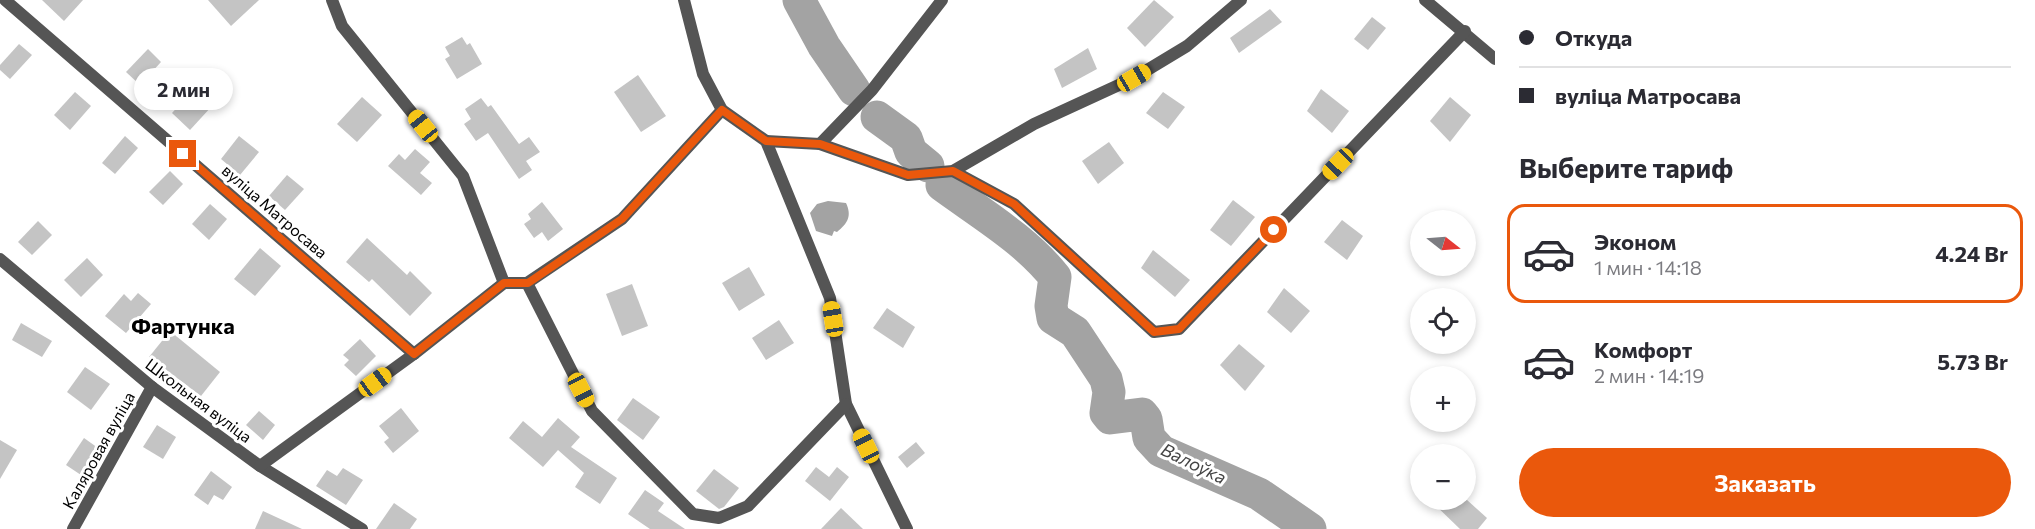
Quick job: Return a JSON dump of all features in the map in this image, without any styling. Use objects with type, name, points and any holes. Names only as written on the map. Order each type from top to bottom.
[{"type":"street","name":"вуліца Матросава","points":[[5,0],[414,354]]},
{"type":"street","points":[[332,0],[342,26],[463,176],[504,283]]},
{"type":"street","points":[[684,0],[703,74],[722,110],[766,141],[820,144],[908,175],[953,171],[1034,124],[1134,78],[1187,46],[1241,0]]},
{"type":"street","points":[[820,144],[872,90],[942,0]]},
{"type":"street","points":[[1425,0],[1495,59]]},
{"type":"street","points":[[953,171],[1014,204],[1154,332],[1179,329],[1465,32]]},
{"type":"street","points":[[260,466],[414,354],[504,283],[528,283],[622,219],[722,110]]},
{"type":"street","points":[[766,141],[830,298],[846,404],[907,529]]},
{"type":"street","name":"Школьная вуліца","points":[[0,259],[152,387],[260,466],[362,529]]},
{"type":"street","points":[[528,283],[592,411],[693,514],[719,518],[748,506],[846,404]]},
{"type":"street","name":"Каляровая вуліца","points":[[73,529],[152,387]]},
{"type":"shaded area","points":[[828,201],[846,203],[849,212],[844,225],[837,232],[834,231],[832,236],[816,231],[810,213],[817,204]]},
{"type":"building","points":[[42,0],[83,0],[64,21]]},
{"type":"building","points":[[208,0],[259,0],[231,26]]},
{"type":"building","points":[[1154,0],[1174,17],[1145,47],[1127,28]]},
{"type":"building","points":[[1270,9],[1282,22],[1239,53],[1230,38]]},
{"type":"building","points":[[1372,17],[1386,28],[1368,50],[1354,39]]},
{"type":"building","points":[[462,37],[467,45],[470,43],[482,64],[457,79],[445,59],[450,56],[445,47]]},
{"type":"building","points":[[19,44],[32,55],[10,79],[0,70],[0,65]]},
{"type":"building","points":[[1088,48],[1097,69],[1062,88],[1054,69]]},
{"type":"building","points":[[148,49],[161,62],[140,85],[126,72]]},
{"type":"building","points":[[638,75],[666,116],[641,132],[614,92]]},
{"type":"building","points":[[1321,89],[1349,111],[1332,133],[1307,111]]},
{"type":"building","points":[[193,90],[212,106],[190,130],[172,113]]},
{"type":"building","points":[[75,92],[91,106],[70,130],[54,115]]},
{"type":"building","points":[[1163,92],[1185,107],[1168,129],[1146,113]]},
{"type":"building","points":[[362,97],[382,115],[357,142],[337,124]]},
{"type":"building","points":[[1450,97],[1471,115],[1450,142],[1430,121]]},
{"type":"building","points":[[481,98],[488,107],[491,105],[519,144],[529,137],[540,152],[526,161],[532,170],[519,179],[488,133],[476,141],[464,124],[471,119],[465,109]]},
{"type":"building","points":[[125,136],[138,148],[115,174],[102,163]]},
{"type":"building","points":[[239,136],[259,152],[240,175],[221,159]]},
{"type":"building","points":[[1109,142],[1124,163],[1098,184],[1082,161]]},
{"type":"building","points":[[415,149],[430,162],[420,173],[432,183],[421,195],[388,166],[399,154],[405,160]]},
{"type":"building","points":[[170,171],[183,184],[163,205],[149,192]]},
{"type":"building","points":[[287,175],[304,189],[285,210],[269,196]]},
{"type":"building","points":[[1233,200],[1255,217],[1231,246],[1210,230]]},
{"type":"building","points":[[542,202],[563,229],[548,241],[542,232],[534,238],[524,224],[531,219],[528,214]]},
{"type":"building","points":[[210,204],[227,219],[209,240],[192,224]]},
{"type":"building","points":[[1342,220],[1363,236],[1347,260],[1324,242]]},
{"type":"building","points":[[38,221],[52,235],[32,255],[18,242]]},
{"type":"building","points":[[367,238],[407,275],[410,271],[432,293],[410,316],[372,279],[369,282],[346,262]]},
{"type":"building","points":[[260,248],[281,266],[255,296],[234,279]]},
{"type":"building","points":[[1153,250],[1190,280],[1175,297],[1141,268]]},
{"type":"building","points":[[87,258],[103,275],[81,297],[64,280]]},
{"type":"building","points":[[749,267],[765,295],[739,311],[722,283]]},
{"type":"building","points":[[632,284],[648,326],[622,336],[606,294]]},
{"type":"building","points":[[1284,288],[1310,311],[1291,333],[1267,312]]},
{"type":"building","points":[[138,293],[151,304],[126,333],[105,316],[124,294],[131,301]]},
{"type":"building","points":[[887,308],[915,327],[903,348],[873,328]]},
{"type":"building","points":[[779,320],[794,343],[766,360],[752,338]]},
{"type":"building","points":[[21,323],[52,341],[42,357],[12,340]]},
{"type":"building","points":[[170,331],[220,372],[201,396],[149,357]]},
{"type":"building","points":[[360,339],[376,356],[356,376],[344,365],[349,360],[343,355]]},
{"type":"building","points":[[1239,344],[1265,366],[1245,391],[1220,365]]},
{"type":"building","points":[[85,367],[110,384],[91,410],[67,392]]},
{"type":"building","points":[[633,398],[660,417],[643,440],[617,420]]},
{"type":"building","points":[[401,408],[419,431],[393,453],[384,442],[389,438],[379,426]]},
{"type":"building","points":[[259,411],[275,425],[263,440],[246,425]]},
{"type":"building","points":[[558,418],[580,437],[571,447],[617,478],[600,504],[575,487],[584,473],[558,450],[543,467],[509,438],[523,421],[542,437]]},
{"type":"building","points":[[157,425],[176,437],[163,459],[143,447]]},
{"type":"building","points":[[84,438],[105,453],[87,479],[66,465]]},
{"type":"building","points":[[0,440],[17,450],[0,479]]},
{"type":"building","points":[[916,442],[925,453],[907,468],[898,457]]},
{"type":"building","points":[[816,467],[829,477],[837,467],[849,477],[830,501],[805,481]]},
{"type":"building","points":[[343,468],[363,480],[346,505],[316,486],[327,470],[337,476]]},
{"type":"building","points":[[714,469],[739,488],[724,507],[719,509],[696,491]]},
{"type":"building","points":[[211,471],[232,487],[223,500],[214,495],[208,505],[194,495]]},
{"type":"building","points":[[645,490],[664,503],[658,511],[685,529],[650,529],[628,514]]},
{"type":"building","points":[[394,503],[417,519],[410,529],[376,529]]},
{"type":"building","points":[[841,508],[863,529],[821,529]]},
{"type":"building","points":[[1476,508],[1487,518],[1478,529],[1460,529],[1440,510],[1476,510]]},
{"type":"building","points":[[263,511],[302,529],[255,529]]},
{"type":"waterway","name":"Валоўка","points":[[799,0],[824,46],[854,90]]},
{"type":"waterway","name":"Валоўка","points":[[877,117],[906,138],[911,152],[928,166]]},
{"type":"waterway","name":"Валоўка","points":[[942,185],[1017,239],[1055,277],[1051,306],[1053,318],[1075,332],[1106,379],[1109,392],[1106,413],[1110,418],[1142,414],[1146,419],[1149,438],[1161,451],[1259,494],[1310,529]]},
{"type":"district","name":"Фартунка","points":[[183,325]]},
{"type":"route","points":[[183,154],[414,354],[504,283],[528,283],[622,219],[722,110],[766,141],[820,144],[908,175],[953,171],[1014,204],[1154,332],[1179,329],[1274,230]]}]
